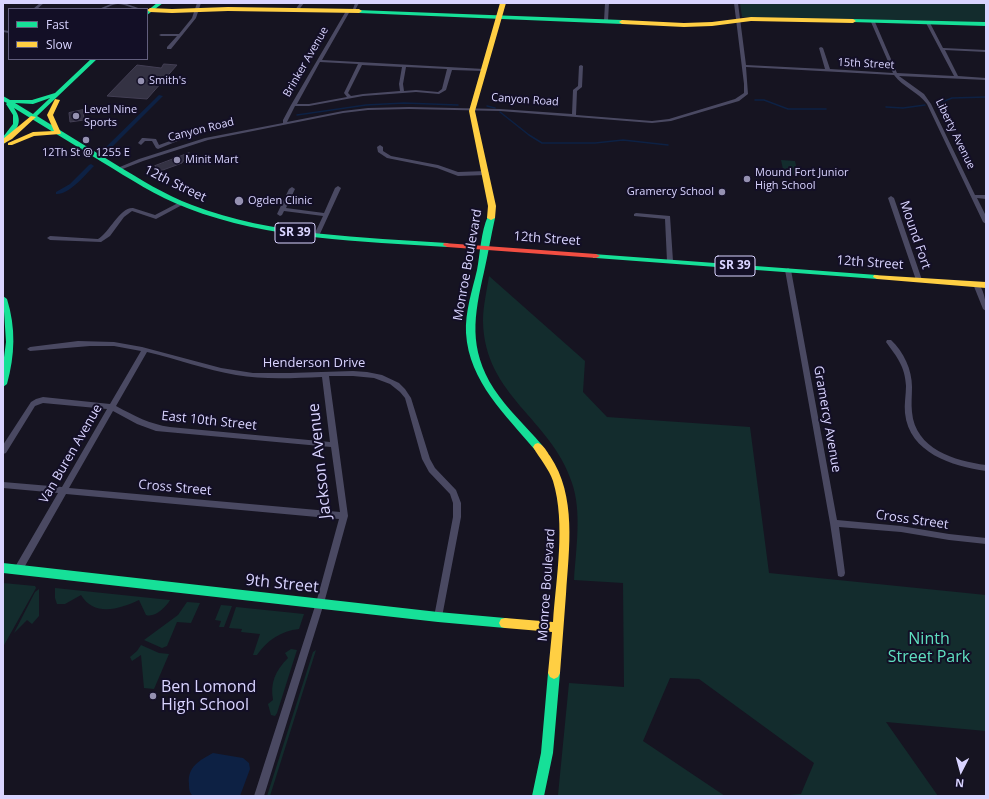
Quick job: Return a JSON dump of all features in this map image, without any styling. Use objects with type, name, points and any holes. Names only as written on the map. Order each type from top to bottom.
[{"type":"main road","points":[[148,11],[160,3]]},
{"type":"main road","name":"Monroe Boulevard","points":[[503,3],[473,109],[492,212],[470,318],[470,332],[478,369],[489,389],[505,410],[543,452],[558,481],[564,507],[549,745],[538,796]]},
{"type":"main road","points":[[148,11],[198,7],[300,7],[699,25],[739,20],[986,24]]},
{"type":"main road","points":[[7,142],[93,60]]},
{"type":"main road","points":[[5,99],[23,103],[33,102],[62,91]]},
{"type":"main road","points":[[7,142],[38,132],[59,133],[50,114],[62,91]]},
{"type":"main road","points":[[3,151],[18,121],[17,115],[5,99]]},
{"type":"main road","name":"SR 39","points":[[5,99],[118,169]]},
{"type":"main road","name":"12th Street","points":[[118,169],[156,192],[180,204],[230,221],[289,232],[986,285]]},
{"type":"main road","points":[[3,299],[8,312],[11,333],[10,358],[3,384]]},
{"type":"main road","name":"9th Street","points":[[3,568],[438,617],[557,627]]},
{"type":"street","points":[[104,8],[119,3],[136,8]]},
{"type":"street","points":[[606,3],[606,21]]},
{"type":"street","points":[[736,3],[739,20]]},
{"type":"street","points":[[169,48],[194,18],[198,7]]},
{"type":"street","name":"Brinker Avenue","points":[[286,124],[285,120],[293,105],[319,61],[353,9]]},
{"type":"street","name":"Canyon Road","points":[[118,169],[188,144],[368,109],[473,109],[659,121],[669,120],[737,100],[744,96],[747,91],[739,20]]},
{"type":"street","name":"Liberty Avenue","points":[[872,22],[896,74],[904,82],[921,93],[930,104],[986,222]]},
{"type":"street","points":[[928,23],[957,78]]},
{"type":"street","points":[[161,34],[179,36]]},
{"type":"street","points":[[821,48],[828,70]]},
{"type":"street","points":[[942,49],[986,51]]},
{"type":"street","points":[[319,61],[484,70]]},
{"type":"street","points":[[349,96],[346,93],[360,64]]},
{"type":"street","points":[[402,92],[401,84],[404,66]]},
{"type":"street","points":[[574,116],[574,90],[580,87],[581,66]]},
{"type":"street","name":"15th Street","points":[[744,66],[986,79]]},
{"type":"street","points":[[293,105],[309,105],[349,96],[402,92],[442,92],[444,82],[449,76],[450,68]]},
{"type":"street","points":[[141,143],[144,139],[154,140],[158,146],[183,138]]},
{"type":"street","points":[[380,147],[382,152],[389,157],[438,167],[451,172],[486,173]]},
{"type":"street","points":[[317,235],[338,188]]},
{"type":"street","points":[[292,189],[281,212],[325,215]]},
{"type":"street","points":[[973,196],[986,197]]},
{"type":"street","name":"Mound Fort","points":[[891,198],[919,280]]},
{"type":"street","points":[[50,238],[99,241],[105,238],[125,212],[131,209],[156,217],[180,204]]},
{"type":"street","points":[[636,215],[668,217],[670,261]]},
{"type":"street","name":"Gramercy Avenue","points":[[788,270],[842,573]]},
{"type":"street","points":[[976,284],[986,309]]},
{"type":"street","points":[[889,342],[898,351],[906,372],[909,384],[908,417],[911,426],[922,443],[938,454],[963,464],[986,468]]},
{"type":"street","name":"Henderson Drive","points":[[30,349],[90,343],[116,344],[235,373],[274,376],[347,373],[379,377],[394,383],[404,390],[408,398],[426,459],[432,470],[453,492],[457,503],[457,517],[438,617]]},
{"type":"street","name":"Van Buren Avenue","points":[[18,570],[145,350]]},
{"type":"street","name":"Jackson Avenue","points":[[259,796],[320,603],[344,516],[325,374]]},
{"type":"street","name":"East 10th Street","points":[[3,451],[34,404],[38,401],[112,407],[140,422],[156,428],[335,444]]},
{"type":"street","name":"Cross Street","points":[[3,484],[344,516]]},
{"type":"street","name":"Cross Street","points":[[834,523],[901,529],[949,537],[986,541]]},
{"type":"green space","points":[[740,3],[986,3],[986,22],[742,17]]},
{"type":"green space","points":[[781,160],[795,161],[798,175],[784,174]]},
{"type":"green space","name":"Ninth Street Park","points":[[489,276],[585,361],[583,392],[607,417],[750,427],[769,573],[986,595],[986,731],[886,722],[938,796],[779,796],[801,794],[814,763],[699,679],[670,678],[643,741],[725,796],[558,795],[569,683],[624,687],[623,583],[574,580],[578,518],[572,483],[562,461],[550,441],[506,388],[495,369],[486,347],[483,321],[484,304]]},
{"type":"green space","points":[[3,583],[35,586],[36,588],[3,647]]},
{"type":"green space","points":[[55,588],[170,600],[160,611],[149,616],[146,615],[139,600],[116,608],[100,609],[86,602],[81,595],[65,604],[57,604],[55,598]]},
{"type":"green space","points":[[39,589],[39,616],[32,624],[27,620],[14,633],[35,592]]},
{"type":"green space","points":[[187,602],[200,603],[191,623],[177,622],[167,646],[162,648],[144,640],[178,615]]},
{"type":"green space","points":[[221,605],[232,606],[224,627],[219,627],[221,621],[215,620]]},
{"type":"green space","points":[[236,607],[304,614],[299,629],[280,634],[265,645],[257,655],[253,655],[260,634],[241,632],[242,629],[229,628]]},
{"type":"green space","points":[[141,645],[159,653],[169,654],[154,689],[144,688],[141,655],[132,661],[130,657]]},
{"type":"green space","points":[[291,649],[297,650],[277,713],[275,716],[271,715],[268,704],[273,700],[272,688],[274,678],[288,658],[285,653]]},
{"type":"green space","points":[[316,650],[270,796],[267,796],[313,652]]},
{"type":"water","points":[[213,753],[243,758],[249,763],[250,769],[240,796],[193,796],[191,793],[189,789],[189,778],[192,769],[199,761]]},
{"type":"building","name":"Smith's","points":[[164,64],[177,65],[147,99],[107,96],[137,65],[161,68]]},
{"type":"building","name":"Level Nine Sports","points":[[83,110],[84,120],[70,122],[69,113]]},
{"type":"building","points":[[189,153],[182,163],[160,171],[155,166]]},
{"type":"waterway","points":[[107,149],[161,96]]},
{"type":"waterway","points":[[937,104],[952,98],[986,97]]},
{"type":"waterway","points":[[755,100],[764,100],[788,109],[826,109]]},
{"type":"waterway","points":[[297,115],[366,105],[404,103],[458,105]]},
{"type":"waterway","points":[[886,107],[903,108],[925,105]]},
{"type":"waterway","points":[[487,106],[495,108]]},
{"type":"waterway","points":[[500,112],[529,135],[542,143],[595,143],[623,140],[668,145]]},
{"type":"waterway","points":[[58,193],[72,185],[91,166]]},
{"type":"traffic: fast","points":[[148,12],[160,3]]},
{"type":"traffic: fast","points":[[359,11],[622,22]]},
{"type":"traffic: fast","points":[[853,21],[986,24]]},
{"type":"traffic: fast","points":[[33,117],[93,60]]},
{"type":"traffic: fast","points":[[11,101],[33,102],[54,94]]},
{"type":"traffic: fast","points":[[3,98],[156,192],[190,207],[226,218],[298,232],[335,237],[447,245]]},
{"type":"traffic: fast","points":[[3,142],[16,124],[16,115],[9,104]]},
{"type":"traffic: fast","points":[[491,218],[473,304],[470,333],[472,347],[482,375],[491,391],[502,406],[538,447]]},
{"type":"traffic: fast","points":[[596,256],[877,277]]},
{"type":"traffic: fast","points":[[3,299],[10,331],[8,363],[3,384]]},
{"type":"traffic: fast","points":[[3,568],[438,617],[505,623]]},
{"type":"traffic: fast","points":[[538,796],[547,753],[554,673]]},
{"type":"traffic: slow","points":[[491,218],[492,206],[472,111],[503,3]]},
{"type":"traffic: slow","points":[[150,10],[172,11],[228,9],[359,11]]},
{"type":"traffic: slow","points":[[622,22],[684,25],[712,24],[751,19],[853,21]]},
{"type":"traffic: slow","points":[[57,100],[50,115],[58,133]]},
{"type":"traffic: slow","points":[[3,142],[10,138],[33,117]]},
{"type":"traffic: slow","points":[[10,144],[33,134],[58,133]]},
{"type":"traffic: slow","points":[[877,277],[986,285]]},
{"type":"traffic: slow","points":[[538,447],[548,461],[558,481],[564,514],[564,551],[554,673]]},
{"type":"traffic: slow","points":[[505,623],[557,627]]},
{"type":"traffic: jam","points":[[447,245],[596,256]]},
{"type":"place","name":"Smith's","points":[[141,81]]},
{"type":"place","name":"Level Nine Sports","points":[[76,116]]},
{"type":"place","name":"12Th St @ 1255 E","points":[[86,140]]},
{"type":"place","name":"Minit Mart","points":[[177,160]]},
{"type":"place","name":"Mound Fort Junior High School","points":[[747,179]]},
{"type":"place","name":"Gramercy School","points":[[722,192]]},
{"type":"place","name":"Ogden Clinic","points":[[239,201]]},
{"type":"place","name":"Ben Lomond High School","points":[[153,696]]}]
